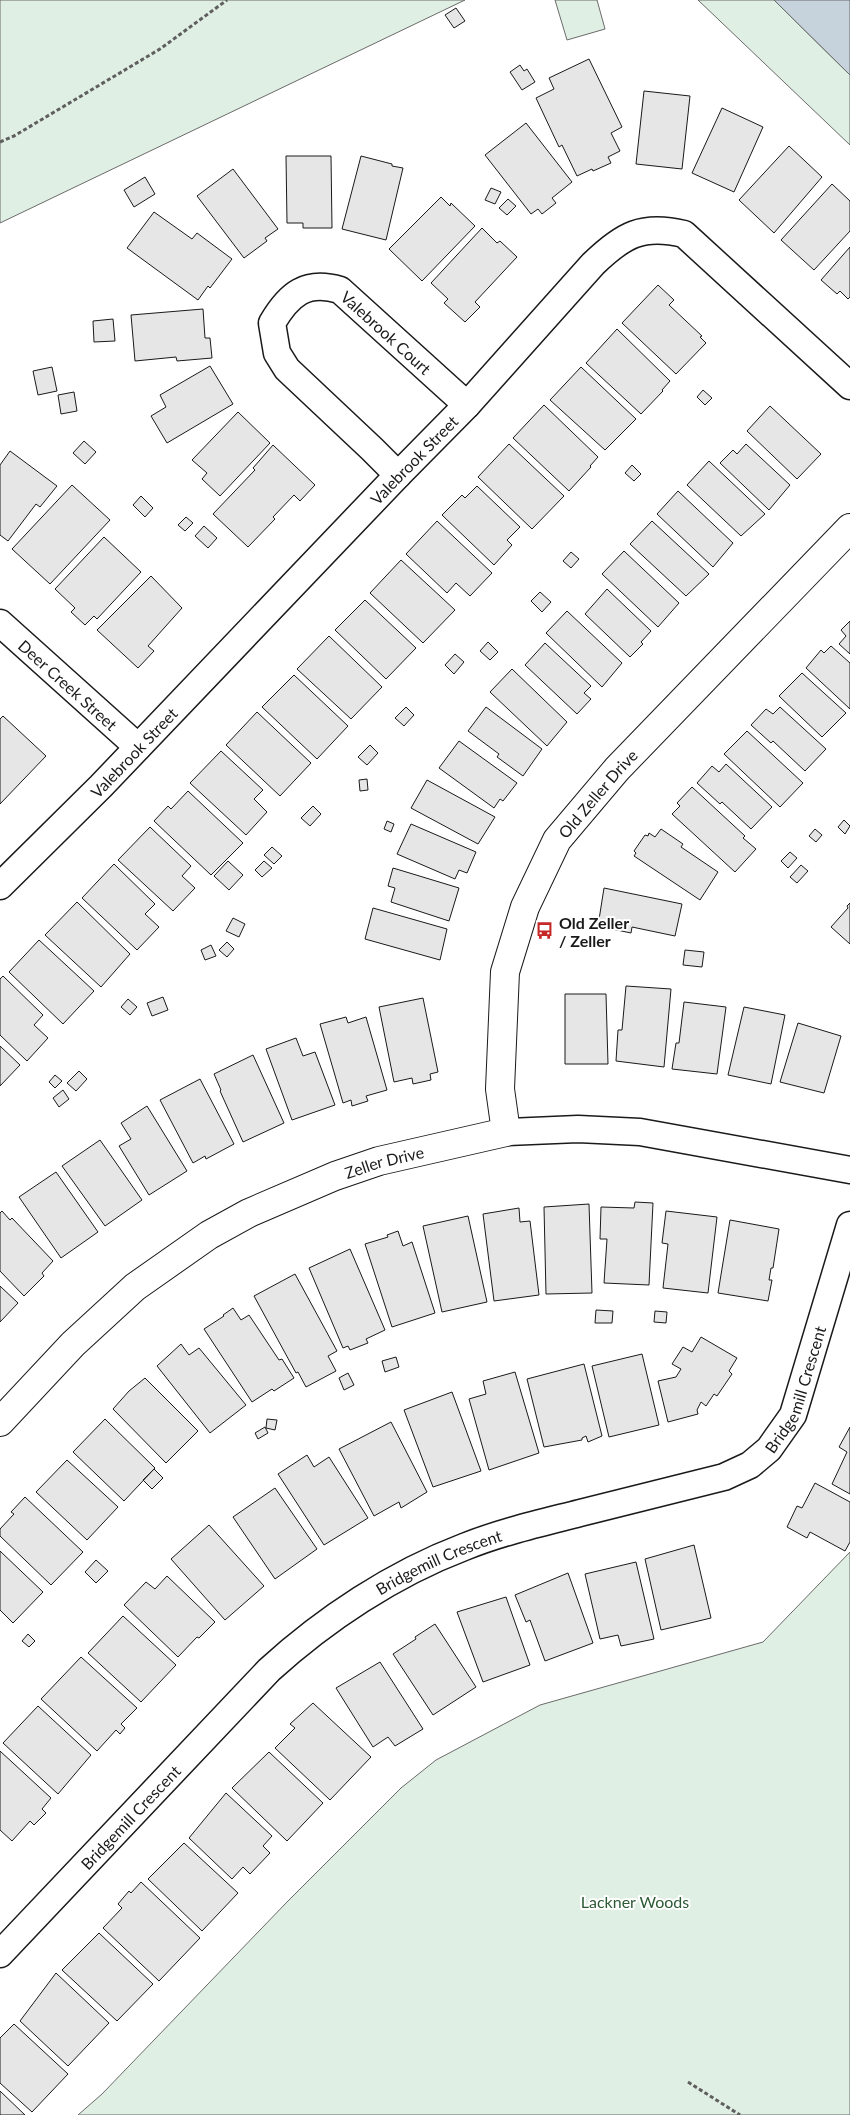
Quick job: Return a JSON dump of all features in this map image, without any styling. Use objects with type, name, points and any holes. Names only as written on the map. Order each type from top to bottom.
[{"type":"street","name":"Valebrook Street","points":[[0,886],[138,747],[467,405],[613,244],[642,232],[668,230],[684,234],[850,386]]},
{"type":"street","name":"Valebrook Court","points":[[398,475],[372,448],[287,370],[276,353],[272,323],[289,299],[301,290],[313,287],[326,286],[340,290],[467,405]]},
{"type":"street","name":"Old Zeller Drive","points":[[506,1132],[500,1089],[505,972],[525,907],[557,840],[617,769],[850,528]]},
{"type":"street","name":"Deer Creek Street","points":[[0,623],[138,747]]},
{"type":"street","name":"Zeller Drive","points":[[0,1422],[73,1344],[135,1286],[209,1235],[249,1212],[335,1176],[379,1161],[506,1132],[578,1129],[640,1132],[850,1170]]},
{"type":"street","name":"Bridgemill Crescent","points":[[0,1954],[268,1670],[295,1645],[328,1622],[414,1569],[464,1547],[530,1526],[724,1477],[750,1465],[769,1449],[793,1415],[850,1225]]},
{"type":"path","points":[[0,142],[14,136],[160,49],[227,0]]},
{"type":"path","points":[[688,2082],[740,2115]]},
{"type":"green space","points":[[0,0],[465,0],[0,223]]},
{"type":"green space","points":[[555,0],[597,0],[605,29],[567,40]]},
{"type":"green space","points":[[698,0],[774,0],[850,75],[850,145]]},
{"type":"green space","name":"Lackner Woods","points":[[850,1552],[850,2115],[78,2115],[102,2094],[287,1902],[401,1788],[436,1760],[540,1705],[763,1642]]},
{"type":"shaded area","points":[[774,0],[850,0],[850,75]]},
{"type":"building","points":[[456,8],[465,21],[454,28],[445,15]]},
{"type":"building","points":[[589,59],[622,127],[611,133],[620,151],[608,157],[611,163],[577,176],[562,145],[559,147],[536,98],[554,89],[549,78]]},
{"type":"building","points":[[520,65],[524,71],[527,69],[535,82],[522,90],[510,72]]},
{"type":"building","points":[[644,91],[690,96],[682,169],[636,164]]},
{"type":"building","points":[[722,108],[763,127],[734,192],[692,173]]},
{"type":"building","points":[[526,123],[572,182],[552,198],[556,203],[542,214],[538,209],[531,214],[485,155]]},
{"type":"building","points":[[789,146],[822,177],[774,233],[739,200]]},
{"type":"building","points":[[286,156],[331,156],[332,228],[303,228],[303,223],[287,223]]},
{"type":"building","points":[[361,156],[403,168],[386,240],[342,229]]},
{"type":"building","points":[[233,169],[278,229],[265,238],[267,241],[244,258],[197,196]]},
{"type":"building","points":[[145,177],[155,194],[134,207],[124,190]]},
{"type":"building","points":[[832,184],[850,201],[850,231],[814,270],[781,240]]},
{"type":"building","points":[[491,188],[501,192],[495,204],[485,200]]},
{"type":"building","points":[[441,197],[450,206],[451,203],[475,226],[422,281],[389,249]]},
{"type":"building","points":[[508,199],[516,206],[507,215],[499,208]]},
{"type":"building","points":[[154,212],[192,239],[197,233],[232,259],[210,288],[208,286],[198,300],[127,248]]},
{"type":"building","points":[[482,228],[497,243],[500,241],[517,257],[475,302],[480,307],[465,322],[444,303],[448,299],[431,283]]},
{"type":"building","points":[[850,247],[850,297],[848,299],[840,291],[837,294],[821,280]]},
{"type":"building","points":[[658,285],[674,300],[669,305],[702,336],[700,337],[706,343],[676,374],[622,323]]},
{"type":"building","points":[[203,309],[205,338],[210,338],[212,358],[177,361],[176,357],[135,361],[131,315]]},
{"type":"building","points":[[113,319],[115,341],[94,342],[93,321]]},
{"type":"building","points":[[617,329],[670,381],[641,414],[586,363]]},
{"type":"building","points":[[210,366],[233,404],[167,443],[151,416],[166,407],[160,395]]},
{"type":"building","points":[[52,367],[57,391],[38,395],[33,371]]},
{"type":"building","points":[[581,367],[636,419],[605,450],[550,400]]},
{"type":"building","points":[[703,390],[712,398],[705,405],[697,397]]},
{"type":"building","points":[[74,392],[77,411],[61,414],[58,395]]},
{"type":"building","points":[[544,405],[598,457],[569,491],[513,438]]},
{"type":"building","points":[[770,406],[821,454],[797,479],[747,431]]},
{"type":"building","points":[[238,412],[270,443],[220,496],[202,479],[207,473],[192,460]]},
{"type":"building","points":[[84,441],[96,452],[85,464],[73,453]]},
{"type":"building","points":[[509,444],[564,496],[532,529],[478,477]]},
{"type":"building","points":[[746,444],[790,485],[769,510],[720,463],[733,450],[737,454]]},
{"type":"building","points":[[273,445],[315,485],[300,501],[294,495],[273,517],[275,519],[248,547],[213,514],[255,470],[253,468]]},
{"type":"building","points":[[10,451],[57,486],[40,507],[36,504],[8,541],[0,535],[0,465]]},
{"type":"building","points":[[709,461],[765,514],[741,536],[687,485]]},
{"type":"building","points":[[632,465],[641,474],[634,481],[625,473]]},
{"type":"building","points":[[72,485],[110,520],[50,584],[12,549]]},
{"type":"building","points":[[477,486],[520,527],[507,540],[512,545],[494,565],[442,515],[462,495],[465,498]]},
{"type":"building","points":[[678,491],[733,543],[713,567],[657,514]]},
{"type":"building","points":[[141,496],[153,508],[145,517],[133,505]]},
{"type":"building","points":[[186,517],[193,523],[185,531],[178,525]]},
{"type":"building","points":[[437,521],[492,573],[470,596],[456,583],[447,593],[406,554]]},
{"type":"building","points":[[652,521],[709,574],[686,596],[630,544]]},
{"type":"building","points":[[204,526],[217,538],[208,548],[195,536]]},
{"type":"building","points":[[104,537],[141,572],[97,619],[94,616],[85,625],[71,612],[75,608],[55,589]]},
{"type":"building","points":[[624,551],[679,603],[658,627],[602,574]]},
{"type":"building","points":[[571,552],[579,559],[571,568],[563,561]]},
{"type":"building","points":[[401,560],[455,610],[423,643],[370,593]]},
{"type":"building","points":[[151,576],[182,608],[148,646],[154,651],[138,668],[97,630]]},
{"type":"building","points":[[607,589],[651,631],[641,642],[643,644],[630,657],[585,614]]},
{"type":"building","points":[[540,592],[551,602],[542,612],[531,601]]},
{"type":"building","points":[[365,600],[416,648],[386,679],[335,630]]},
{"type":"building","points":[[567,611],[622,663],[602,687],[546,633]]},
{"type":"building","points":[[850,621],[850,654],[839,644],[846,636],[841,630]]},
{"type":"building","points":[[329,636],[382,687],[351,719],[297,669]]},
{"type":"building","points":[[488,642],[498,652],[490,660],[480,651]]},
{"type":"building","points":[[545,643],[591,686],[584,693],[591,699],[577,714],[525,665]]},
{"type":"building","points":[[831,646],[850,663],[850,709],[806,668],[821,650],[824,653]]},
{"type":"building","points":[[455,654],[464,662],[454,674],[445,665]]},
{"type":"building","points":[[512,669],[567,722],[547,746],[490,692]]},
{"type":"building","points":[[802,673],[846,713],[822,737],[779,696]]},
{"type":"building","points":[[294,675],[348,726],[317,759],[262,707]]},
{"type":"building","points":[[406,707],[414,715],[404,726],[395,718]]},
{"type":"building","points":[[486,707],[542,749],[523,776],[497,757],[499,754],[468,731]]},
{"type":"building","points":[[780,707],[826,749],[805,771],[773,741],[771,743],[751,725],[766,709],[773,714]]},
{"type":"building","points":[[257,712],[311,763],[280,796],[226,745]]},
{"type":"building","points":[[3,716],[46,756],[0,804],[0,719]]},
{"type":"building","points":[[747,731],[803,783],[780,807],[724,754]]},
{"type":"building","points":[[459,741],[517,783],[503,801],[500,799],[494,808],[439,768]]},
{"type":"building","points":[[370,745],[378,753],[367,765],[358,757]]},
{"type":"building","points":[[221,751],[263,790],[254,799],[267,812],[246,835],[190,783]]},
{"type":"building","points":[[726,764],[772,807],[751,829],[722,802],[720,804],[697,783],[712,766],[719,772]]},
{"type":"building","points":[[367,779],[368,790],[360,791],[359,780]]},
{"type":"building","points":[[427,780],[495,817],[478,844],[411,808]]},
{"type":"building","points":[[692,787],[745,836],[743,838],[756,849],[735,872],[672,814],[680,806],[677,803]]},
{"type":"building","points":[[188,791],[243,843],[211,875],[154,821],[168,806],[171,809]]},
{"type":"building","points":[[313,806],[321,814],[310,826],[301,818]]},
{"type":"building","points":[[844,820],[850,826],[845,834],[838,827]]},
{"type":"building","points":[[387,821],[394,824],[391,832],[384,829]]},
{"type":"building","points":[[411,824],[476,852],[467,873],[459,870],[455,879],[397,854]]},
{"type":"building","points":[[150,827],[191,866],[182,876],[195,888],[173,911],[118,860]]},
{"type":"building","points":[[661,829],[683,844],[681,847],[718,872],[700,900],[634,856],[636,853],[634,851],[645,835],[648,836],[649,833],[655,837]]},
{"type":"building","points":[[815,829],[822,835],[816,842],[809,836]]},
{"type":"building","points":[[272,847],[282,856],[274,864],[264,855]]},
{"type":"building","points":[[790,852],[797,858],[788,868],[781,861]]},
{"type":"building","points":[[228,861],[243,875],[229,890],[214,876]]},
{"type":"building","points":[[264,861],[272,868],[262,877],[255,870]]},
{"type":"building","points":[[114,864],[155,904],[145,914],[159,927],[137,950],[82,898]]},
{"type":"building","points":[[801,865],[808,871],[797,883],[790,877]]},
{"type":"building","points":[[393,868],[459,888],[449,921],[391,902],[395,888],[388,886]]},
{"type":"building","points":[[604,888],[682,904],[675,936],[632,927],[631,933],[598,926]]},
{"type":"building","points":[[77,902],[130,954],[101,987],[45,935]]},
{"type":"building","points":[[850,903],[850,944],[831,927],[848,908],[847,906]]},
{"type":"building","points":[[373,908],[447,929],[440,960],[365,939]]},
{"type":"building","points":[[233,918],[245,924],[239,937],[226,931]]},
{"type":"building","points":[[39,940],[94,991],[63,1024],[9,972]]},
{"type":"building","points":[[227,942],[234,949],[227,957],[219,950]]},
{"type":"building","points":[[211,945],[216,956],[205,960],[201,950]]},
{"type":"building","points":[[685,950],[704,952],[702,967],[683,965]]},
{"type":"building","points":[[3,976],[43,1015],[34,1025],[48,1038],[27,1061],[0,1035],[0,979]]},
{"type":"building","points":[[626,986],[671,989],[664,1067],[616,1061],[618,1030],[622,1030]]},
{"type":"building","points":[[565,994],[606,994],[608,1064],[565,1064]]},
{"type":"building","points":[[163,997],[168,1010],[152,1016],[147,1003]]},
{"type":"building","points":[[423,998],[438,1072],[430,1074],[431,1080],[413,1084],[412,1078],[394,1082],[379,1007]]},
{"type":"building","points":[[128,999],[137,1007],[130,1015],[121,1007]]},
{"type":"building","points":[[684,1002],[726,1007],[717,1074],[672,1069],[676,1043],[679,1043]]},
{"type":"building","points":[[744,1007],[785,1015],[771,1084],[728,1075]]},
{"type":"building","points":[[346,1017],[348,1023],[366,1017],[387,1090],[366,1096],[368,1101],[352,1106],[351,1100],[343,1103],[320,1024]]},
{"type":"building","points":[[798,1023],[841,1036],[824,1093],[780,1082]]},
{"type":"building","points":[[296,1038],[303,1056],[315,1052],[335,1105],[292,1120],[266,1049]]},
{"type":"building","points":[[0,1046],[20,1065],[0,1086]]},
{"type":"building","points":[[253,1055],[284,1123],[243,1142],[214,1074]]},
{"type":"building","points":[[79,1071],[87,1079],[76,1091],[67,1083]]},
{"type":"building","points":[[55,1075],[62,1081],[55,1088],[49,1082]]},
{"type":"building","points":[[200,1079],[234,1144],[206,1159],[205,1156],[193,1163],[160,1100]]},
{"type":"building","points":[[63,1090],[69,1099],[59,1107],[53,1098]]},
{"type":"building","points":[[147,1106],[187,1171],[149,1195],[119,1146],[131,1139],[121,1123]]},
{"type":"building","points":[[100,1140],[142,1200],[105,1226],[62,1166]]},
{"type":"building","points":[[56,1172],[98,1232],[61,1258],[19,1197]]},
{"type":"building","points":[[635,1202],[653,1203],[649,1285],[604,1283],[607,1239],[600,1239],[601,1207],[634,1208]]},
{"type":"building","points":[[589,1204],[592,1293],[546,1294],[544,1207]]},
{"type":"building","points":[[519,1208],[520,1222],[530,1221],[539,1295],[494,1301],[483,1214]]},
{"type":"building","points":[[2,1211],[10,1220],[12,1218],[53,1261],[42,1273],[44,1276],[24,1296],[0,1271],[0,1213]]},
{"type":"building","points":[[666,1211],[717,1217],[708,1293],[663,1288],[668,1244],[662,1243]]},
{"type":"building","points":[[468,1216],[487,1302],[442,1312],[423,1226]]},
{"type":"building","points":[[730,1220],[779,1229],[773,1268],[771,1268],[769,1280],[772,1280],[768,1301],[718,1293]]},
{"type":"building","points":[[398,1231],[403,1246],[412,1242],[435,1313],[392,1327],[365,1244],[388,1237],[387,1235]]},
{"type":"building","points":[[350,1249],[385,1330],[366,1339],[368,1343],[350,1350],[348,1346],[343,1348],[309,1268]]},
{"type":"building","points":[[295,1274],[337,1351],[328,1356],[336,1371],[306,1387],[298,1372],[296,1373],[254,1296]]},
{"type":"building","points":[[0,1286],[18,1303],[0,1322]]},
{"type":"building","points":[[233,1308],[241,1320],[249,1315],[279,1360],[282,1359],[294,1378],[252,1402],[204,1329]]},
{"type":"building","points":[[596,1310],[613,1311],[612,1323],[595,1323]]},
{"type":"building","points":[[655,1311],[667,1312],[666,1323],[654,1322]]},
{"type":"building","points":[[701,1337],[737,1358],[729,1371],[732,1374],[717,1396],[714,1394],[706,1406],[701,1402],[697,1410],[698,1414],[668,1422],[658,1381],[676,1377],[681,1369],[672,1364],[683,1347],[692,1352]]},
{"type":"building","points":[[181,1344],[189,1355],[199,1348],[246,1405],[210,1433],[157,1366]]},
{"type":"building","points":[[642,1354],[659,1425],[609,1437],[592,1366]]},
{"type":"building","points":[[396,1357],[399,1367],[385,1372],[382,1361]]},
{"type":"building","points":[[584,1364],[602,1436],[588,1442],[586,1436],[582,1440],[544,1447],[527,1379]]},
{"type":"building","points":[[515,1372],[539,1453],[489,1470],[469,1399],[486,1394],[483,1381]]},
{"type":"building","points":[[348,1373],[354,1385],[344,1390],[339,1378]]},
{"type":"building","points":[[145,1378],[198,1431],[166,1463],[113,1409],[129,1391]]},
{"type":"building","points":[[452,1392],[481,1471],[433,1487],[404,1410]]},
{"type":"building","points":[[105,1419],[155,1468],[124,1501],[73,1452]]},
{"type":"building","points":[[267,1419],[277,1420],[275,1430],[266,1428]]},
{"type":"building","points":[[391,1422],[427,1492],[401,1508],[399,1502],[374,1516],[339,1449]]},
{"type":"building","points":[[265,1427],[268,1433],[258,1439],[255,1433]]},
{"type":"building","points":[[850,1427],[850,1494],[832,1484],[847,1452],[839,1447]]},
{"type":"building","points":[[307,1455],[314,1467],[329,1457],[368,1518],[324,1545],[278,1474]]},
{"type":"building","points":[[67,1460],[118,1507],[87,1540],[36,1492]]},
{"type":"building","points":[[154,1469],[163,1478],[152,1489],[143,1480]]},
{"type":"building","points":[[815,1483],[850,1502],[850,1542],[845,1551],[810,1532],[807,1538],[787,1527],[797,1506],[802,1508]]},
{"type":"building","points":[[275,1488],[317,1549],[275,1579],[233,1517]]},
{"type":"building","points":[[25,1497],[83,1552],[51,1585],[0,1536],[0,1529],[14,1514],[11,1512]]},
{"type":"building","points":[[209,1525],[264,1586],[225,1620],[171,1559]]},
{"type":"building","points":[[694,1545],[711,1618],[661,1630],[645,1559]]},
{"type":"building","points":[[0,1551],[43,1592],[13,1623],[0,1610]]},
{"type":"building","points":[[96,1560],[108,1571],[96,1583],[85,1572]]},
{"type":"building","points":[[636,1562],[654,1639],[621,1646],[618,1635],[600,1639],[585,1574]]},
{"type":"building","points":[[568,1573],[593,1643],[545,1661],[530,1620],[526,1622],[515,1595]]},
{"type":"building","points":[[167,1576],[215,1622],[178,1657],[124,1605],[146,1582],[155,1589]]},
{"type":"building","points":[[506,1597],[530,1665],[483,1682],[457,1612]]},
{"type":"building","points":[[123,1616],[176,1665],[141,1702],[88,1653]]},
{"type":"building","points":[[435,1624],[476,1687],[433,1715],[393,1654]]},
{"type":"building","points":[[28,1634],[35,1641],[29,1647],[22,1641]]},
{"type":"building","points":[[81,1657],[137,1708],[121,1724],[125,1728],[120,1734],[116,1730],[97,1751],[41,1699]]},
{"type":"building","points":[[380,1662],[423,1729],[395,1746],[388,1737],[373,1747],[336,1688]]},
{"type":"building","points":[[313,1703],[371,1757],[330,1800],[275,1748],[295,1728],[290,1724]]},
{"type":"building","points":[[38,1706],[91,1755],[58,1794],[3,1743]]},
{"type":"building","points":[[0,1751],[51,1798],[42,1809],[46,1813],[34,1825],[30,1821],[12,1841],[0,1830]]},
{"type":"building","points":[[269,1752],[323,1803],[287,1841],[232,1788]]},
{"type":"building","points":[[226,1793],[272,1836],[263,1846],[270,1853],[250,1874],[243,1867],[232,1879],[189,1838]]},
{"type":"building","points":[[184,1843],[238,1893],[202,1931],[148,1879]]},
{"type":"building","points":[[141,1882],[200,1938],[159,1981],[103,1928],[122,1908],[118,1904],[129,1891],[131,1893]]},
{"type":"building","points":[[99,1933],[153,1984],[117,2021],[62,1970]]},
{"type":"building","points":[[56,1973],[109,2023],[68,2066],[20,2021]]},
{"type":"building","points":[[14,2024],[68,2074],[32,2112],[0,2083],[0,2038]]},
{"type":"building","points":[[0,2091],[25,2115],[0,2115]]},
{"type":"place","name":"Old Zeller / Zeller","points":[[545,931]]}]
